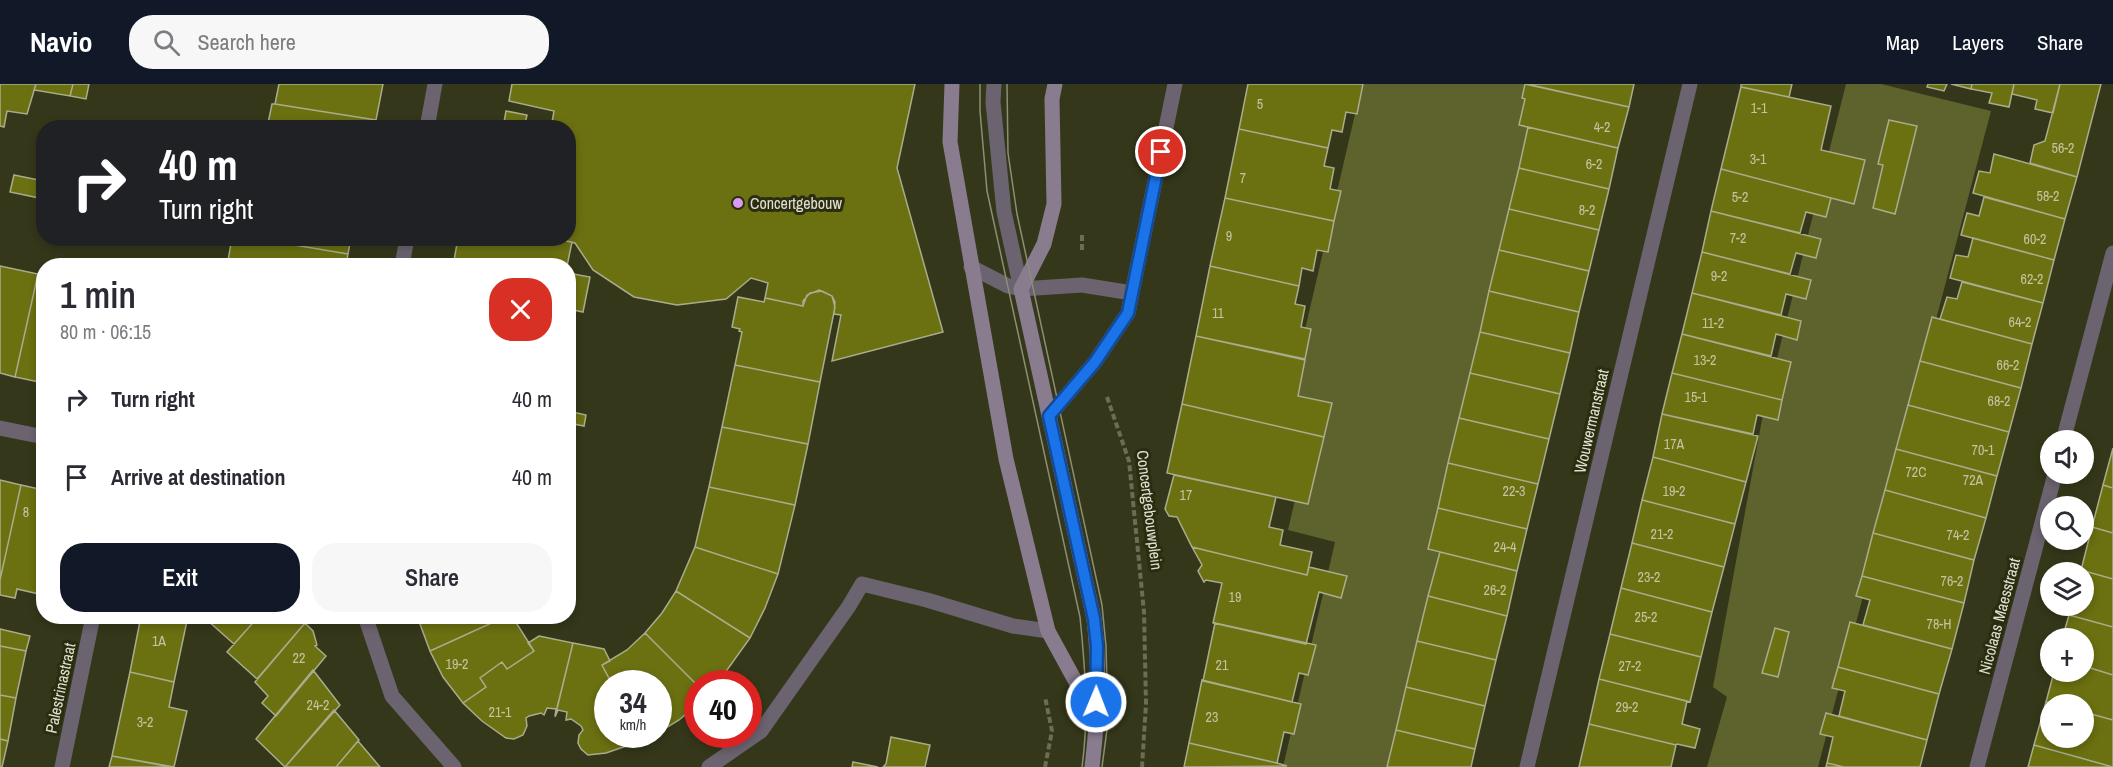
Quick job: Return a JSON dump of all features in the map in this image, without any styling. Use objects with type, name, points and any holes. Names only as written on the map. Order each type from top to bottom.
[{"type":"street","points":[[428,120],[435,84]]},
{"type":"street","points":[[952,84],[950,142],[1006,459],[1048,632],[1097,722]]},
{"type":"street","points":[[994,84],[993,102],[1004,212],[1094,619],[1097,646],[1097,722],[1092,767]]},
{"type":"street","points":[[1021,289],[1044,244],[1054,204],[1052,99],[1055,84]]},
{"type":"street","points":[[1049,416],[1095,362],[1128,313],[1175,84]]},
{"type":"street","name":"Wouwermanstraat","points":[[1527,767],[1690,84]]},
{"type":"street","points":[[2066,430],[2113,254]]},
{"type":"street","points":[[971,267],[1008,286],[1021,289],[1083,285],[1132,293]]},
{"type":"street","points":[[0,428],[36,435]]},
{"type":"street","name":"Nicolaas Maesstraat","points":[[1977,767],[2052,484]]},
{"type":"street","points":[[709,767],[761,731],[862,584],[927,600],[1013,626],[1048,632]]},
{"type":"street","name":"Palestrinastraat","points":[[62,767],[91,624]]},
{"type":"street","points":[[369,624],[392,696],[454,767]]},
{"type":"path","points":[[1082,225],[1083,285]]},
{"type":"path","name":"Concertgebouwplein","points":[[1095,362],[1129,461],[1144,612],[1146,704],[1142,767]]},
{"type":"green space","points":[[1362,84],[1550,84],[1393,767],[1283,767],[1335,542],[1288,530],[1305,457],[1277,450]]},
{"type":"green space","points":[[1846,84],[1881,84],[1991,111],[1818,767],[1707,767],[1727,697],[1713,687],[1763,414]]},
{"type":"building","points":[[0,84],[36,84],[27,114],[7,111],[4,127],[0,126]]},
{"type":"building","points":[[36,84],[73,84],[70,96],[34,90]]},
{"type":"building","points":[[73,84],[89,84],[86,99],[70,96]]},
{"type":"building","points":[[279,84],[383,84],[376,120],[275,104]]},
{"type":"building","name":"Concertgebouw","points":[[512,84],[915,84],[897,168],[943,332],[832,361],[841,315],[834,314],[835,302],[832,296],[822,291],[810,293],[803,301],[803,306],[765,298],[768,283],[751,278],[726,299],[677,305],[634,297],[593,270],[576,244],[576,120],[552,120],[554,111],[509,101]]},
{"type":"building","points":[[1248,84],[1363,84],[1357,114],[1346,112],[1342,132],[1332,130],[1328,148],[1239,129]]},
{"type":"building","points":[[1525,84],[1629,107],[1618,148],[1519,125],[1525,99],[1522,98]]},
{"type":"building","points":[[1527,84],[1634,84],[1629,107]]},
{"type":"building","points":[[1741,84],[1792,84],[1789,97],[1741,87]]},
{"type":"building","points":[[1928,84],[1947,84],[1944,91],[1927,87]]},
{"type":"building","points":[[1951,84],[1972,84],[1971,89]]},
{"type":"building","points":[[1972,84],[2014,84],[2009,107],[1989,103],[1992,93],[1971,89]]},
{"type":"building","points":[[2014,84],[2060,84],[2053,113],[2035,109],[2037,100],[2012,94]]},
{"type":"building","points":[[2060,84],[2101,84],[2077,177],[2030,163],[2034,145],[2045,141]]},
{"type":"building","points":[[1741,87],[1831,106],[1821,150],[1865,160],[1854,204],[1721,169]]},
{"type":"building","points":[[272,104],[275,104],[376,120],[269,120]]},
{"type":"building","points":[[506,111],[527,115],[526,120],[504,120]]},
{"type":"building","points":[[1889,120],[1917,126],[1895,214],[1873,208],[1883,165],[1878,164]]},
{"type":"building","points":[[1528,127],[1618,148],[1609,189],[1519,168]]},
{"type":"building","points":[[1239,129],[1328,148],[1324,166],[1334,168],[1330,189],[1341,191],[1334,221],[1225,198]]},
{"type":"building","points":[[1994,154],[2077,177],[2065,219],[1973,193],[1979,171],[1990,173]]},
{"type":"building","points":[[1519,168],[1609,189],[1599,230],[1509,209]]},
{"type":"building","points":[[1721,169],[1831,198],[1826,217],[1806,212],[1800,233],[1711,211]]},
{"type":"building","points":[[14,175],[36,179],[36,197],[10,192]]},
{"type":"building","points":[[1984,197],[2065,219],[2054,260],[1961,235],[1967,213],[1979,216]]},
{"type":"building","points":[[1225,198],[1334,221],[1328,252],[1317,250],[1313,271],[1302,268],[1299,286],[1210,266]]},
{"type":"building","points":[[1509,209],[1599,230],[1589,271],[1499,250]]},
{"type":"building","points":[[1711,211],[1821,239],[1816,258],[1796,253],[1790,274],[1702,252]]},
{"type":"building","points":[[1973,238],[2054,260],[2043,303],[1950,278],[1956,255],[1968,257]]},
{"type":"building","points":[[231,246],[300,246],[348,254],[347,258],[228,258]]},
{"type":"building","points":[[300,246],[350,246],[348,254]]},
{"type":"building","points":[[457,246],[571,246],[569,258],[454,258]]},
{"type":"building","points":[[1499,250],[1589,271],[1579,312],[1489,291]]},
{"type":"building","points":[[1702,252],[1811,280],[1806,299],[1786,294],[1781,315],[1692,293]]},
{"type":"building","points":[[0,266],[36,274],[36,283],[15,377],[0,373]]},
{"type":"building","points":[[1210,266],[1299,286],[1295,304],[1305,306],[1301,327],[1311,329],[1305,359],[1196,336]]},
{"type":"building","points":[[576,274],[590,277],[583,312],[576,311]]},
{"type":"building","points":[[1962,282],[2043,303],[2032,344],[1940,319],[1947,297],[1957,299]]},
{"type":"building","points":[[36,283],[36,381],[15,377]]},
{"type":"building","points":[[819,290],[832,296],[835,307],[820,382],[735,365],[742,332],[732,327],[738,297],[764,302],[765,298],[803,306],[807,295]]},
{"type":"building","points":[[1489,291],[1579,312],[1570,353],[1480,332]]},
{"type":"building","points":[[1692,293],[1801,321],[1797,340],[1776,334],[1771,356],[1682,334]]},
{"type":"building","points":[[1932,317],[2032,344],[2021,388],[1920,361]]},
{"type":"building","points":[[1480,332],[1570,353],[1560,394],[1470,373]]},
{"type":"building","points":[[1682,334],[1791,362],[1782,400],[1672,373]]},
{"type":"building","points":[[1196,336],[1305,360],[1298,396],[1332,403],[1324,437],[1182,404]]},
{"type":"building","points":[[1920,361],[2021,388],[2009,432],[1908,405]]},
{"type":"building","points":[[735,365],[820,382],[808,444],[722,427]]},
{"type":"building","points":[[1470,373],[1560,394],[1549,439],[1459,418]]},
{"type":"building","points":[[1672,373],[1782,400],[1778,420],[1757,415],[1753,434],[1662,414]]},
{"type":"building","points":[[1182,404],[1324,437],[1308,504],[1167,473]]},
{"type":"building","points":[[1908,405],[2009,432],[1997,476],[1896,449]]},
{"type":"building","points":[[576,413],[586,415],[584,426],[576,424]]},
{"type":"building","points":[[1662,414],[1758,436],[1746,482],[1653,457]]},
{"type":"building","points":[[1459,418],[1549,439],[1538,484],[1448,463]]},
{"type":"building","points":[[722,427],[808,444],[795,505],[709,487]]},
{"type":"building","points":[[2113,448],[2113,488],[2103,485]]},
{"type":"building","points":[[1896,449],[1997,476],[1986,518],[1885,490]]},
{"type":"building","points":[[1653,457],[1746,482],[1735,524],[1642,500]]},
{"type":"building","points":[[1448,463],[1538,484],[1527,529],[1438,508]]},
{"type":"building","points":[[1174,475],[1276,497],[1269,527],[1283,530],[1280,545],[1312,552],[1307,575],[1192,547],[1177,517],[1169,516],[1165,509]]},
{"type":"building","points":[[0,480],[21,485],[0,580]]},
{"type":"building","points":[[21,485],[36,488],[36,593],[17,589],[15,598],[0,595],[0,580]]},
{"type":"building","points":[[2103,485],[2113,488],[2113,533],[2094,528]]},
{"type":"building","points":[[709,487],[795,505],[778,574],[695,547]]},
{"type":"building","points":[[1885,490],[1986,518],[1974,560],[1873,533]]},
{"type":"building","points":[[1642,500],[1735,524],[1724,567],[1632,543]]},
{"type":"building","points":[[1438,508],[1527,529],[1517,571],[1428,549]]},
{"type":"building","points":[[2094,528],[2113,533],[2113,579],[2094,574],[2094,562],[2083,562],[2086,550],[2094,550]]},
{"type":"building","points":[[1873,533],[1974,560],[1964,603],[1862,576]]},
{"type":"building","points":[[1632,543],[1724,567],[1712,612],[1621,588]]},
{"type":"building","points":[[695,547],[778,574],[750,638],[676,591]]},
{"type":"building","points":[[1192,547],[1307,575],[1309,567],[1347,576],[1341,598],[1319,592],[1306,644],[1213,623],[1222,583],[1206,580],[1204,582],[1198,571],[1202,565]]},
{"type":"building","points":[[1440,552],[1517,571],[1507,616],[1428,596]]},
{"type":"building","points":[[2094,574],[2113,579],[2113,627],[2073,616],[2094,616]]},
{"type":"building","points":[[1862,576],[1964,603],[1952,649],[1863,625],[1870,600],[1856,596]]},
{"type":"building","points":[[1621,588],[1712,612],[1701,657],[1610,634]]},
{"type":"building","points":[[676,591],[750,638],[727,670],[684,670],[684,672],[645,633],[662,613]]},
{"type":"building","points":[[1428,596],[1507,616],[1496,660],[1417,641]]},
{"type":"building","points":[[2069,616],[2113,627],[2113,675],[2094,669],[2094,628],[2065,628]]},
{"type":"building","points":[[1850,622],[1952,649],[1939,694],[1838,667]]},
{"type":"building","points":[[1215,623],[1316,645],[1308,675],[1299,673],[1292,702],[1203,681]]},
{"type":"building","points":[[139,624],[186,624],[174,682],[130,672]]},
{"type":"building","points":[[212,624],[252,624],[234,644]]},
{"type":"building","points":[[252,624],[304,624],[257,679],[227,652]]},
{"type":"building","points":[[304,624],[313,631],[317,645],[315,646],[326,656],[276,716],[262,703],[268,696],[255,682]]},
{"type":"building","points":[[420,624],[489,624],[430,651]]},
{"type":"building","points":[[489,624],[517,624],[534,651],[507,669],[502,662],[480,678],[486,687],[463,703],[443,677],[430,651]]},
{"type":"building","points":[[1775,628],[1789,632],[1778,677],[1762,673]]},
{"type":"building","points":[[0,629],[30,636],[26,651],[0,646]]},
{"type":"building","points":[[645,633],[684,672],[684,716],[679,720],[672,724],[672,670],[605,670],[602,665],[627,650]]},
{"type":"building","points":[[1610,634],[1701,657],[1690,702],[1599,679]]},
{"type":"building","points":[[539,636],[573,643],[555,716],[556,709],[547,708],[544,715],[541,713],[529,716],[526,718],[527,726],[523,735],[514,739],[506,738],[482,721],[463,703],[486,687],[480,678],[502,662],[507,669],[534,651],[528,643]]},
{"type":"building","points":[[1417,641],[1496,660],[1485,706],[1406,687]]},
{"type":"building","points":[[573,643],[604,649],[610,661],[602,665],[605,670],[594,670],[594,748],[621,748],[606,753],[588,755],[578,743],[579,735],[583,730],[581,726],[571,719],[566,720],[567,712],[558,710],[555,717]]},
{"type":"building","points":[[0,646],[26,651],[16,698],[0,695]]},
{"type":"building","points":[[1838,667],[1939,694],[1927,740],[1839,716],[1845,691],[1832,688]]},
{"type":"building","points":[[2094,669],[2113,675],[2113,720],[2094,715],[2094,694],[2048,694],[2051,682],[2094,682]]},
{"type":"building","points":[[313,670],[340,705],[285,767],[256,739]]},
{"type":"building","points":[[130,672],[174,682],[169,707],[187,711],[174,767],[112,756]]},
{"type":"building","points":[[1599,679],[1687,701],[1682,724],[1700,729],[1695,748],[1589,724]]},
{"type":"building","points":[[1202,680],[1301,704],[1294,734],[1284,732],[1277,763],[1189,743]]},
{"type":"building","points":[[1406,687],[1485,706],[1475,749],[1396,730]]},
{"type":"building","points":[[0,695],[16,698],[8,741],[0,739]]},
{"type":"building","points":[[334,710],[359,740],[336,767],[285,767]]},
{"type":"building","points":[[1826,713],[1927,740],[1920,767],[1844,767],[1827,763],[1833,737],[1820,734]]},
{"type":"building","points":[[2094,715],[2113,720],[2113,767],[2045,748],[2094,748]]},
{"type":"building","points":[[1589,724],[1676,745],[1671,767],[1579,767]]},
{"type":"building","points":[[2040,724],[2040,747],[2034,745]]},
{"type":"building","points":[[1396,730],[1475,749],[1471,767],[1387,767]]},
{"type":"building","points":[[891,737],[930,745],[925,767],[883,767],[886,764]]},
{"type":"building","points":[[0,739],[8,741],[2,767],[0,767]]},
{"type":"building","points":[[358,741],[380,767],[336,767]]},
{"type":"building","points":[[1189,743],[1277,763],[1287,766],[1184,767]]},
{"type":"building","points":[[2034,745],[2113,767],[2028,767]]},
{"type":"building","points":[[112,756],[171,767],[109,767]]},
{"type":"building","points":[[853,762],[878,767],[852,767]]},
{"type":"building","points":[[1827,763],[1844,767],[1826,767]]},
{"type":"tram line","points":[[980,84],[987,191],[1080,617],[1086,711],[1082,767]]},
{"type":"tram line","points":[[1007,84],[1008,153],[1017,214],[1102,605],[1106,646],[1108,722],[1102,767]]},
{"type":"place","name":"Concertgebouw","points":[[738,203]]},
{"type":"route","points":[[1096,702],[1097,646],[1094,619],[1049,416],[1095,362],[1128,313],[1161,152]]}]
